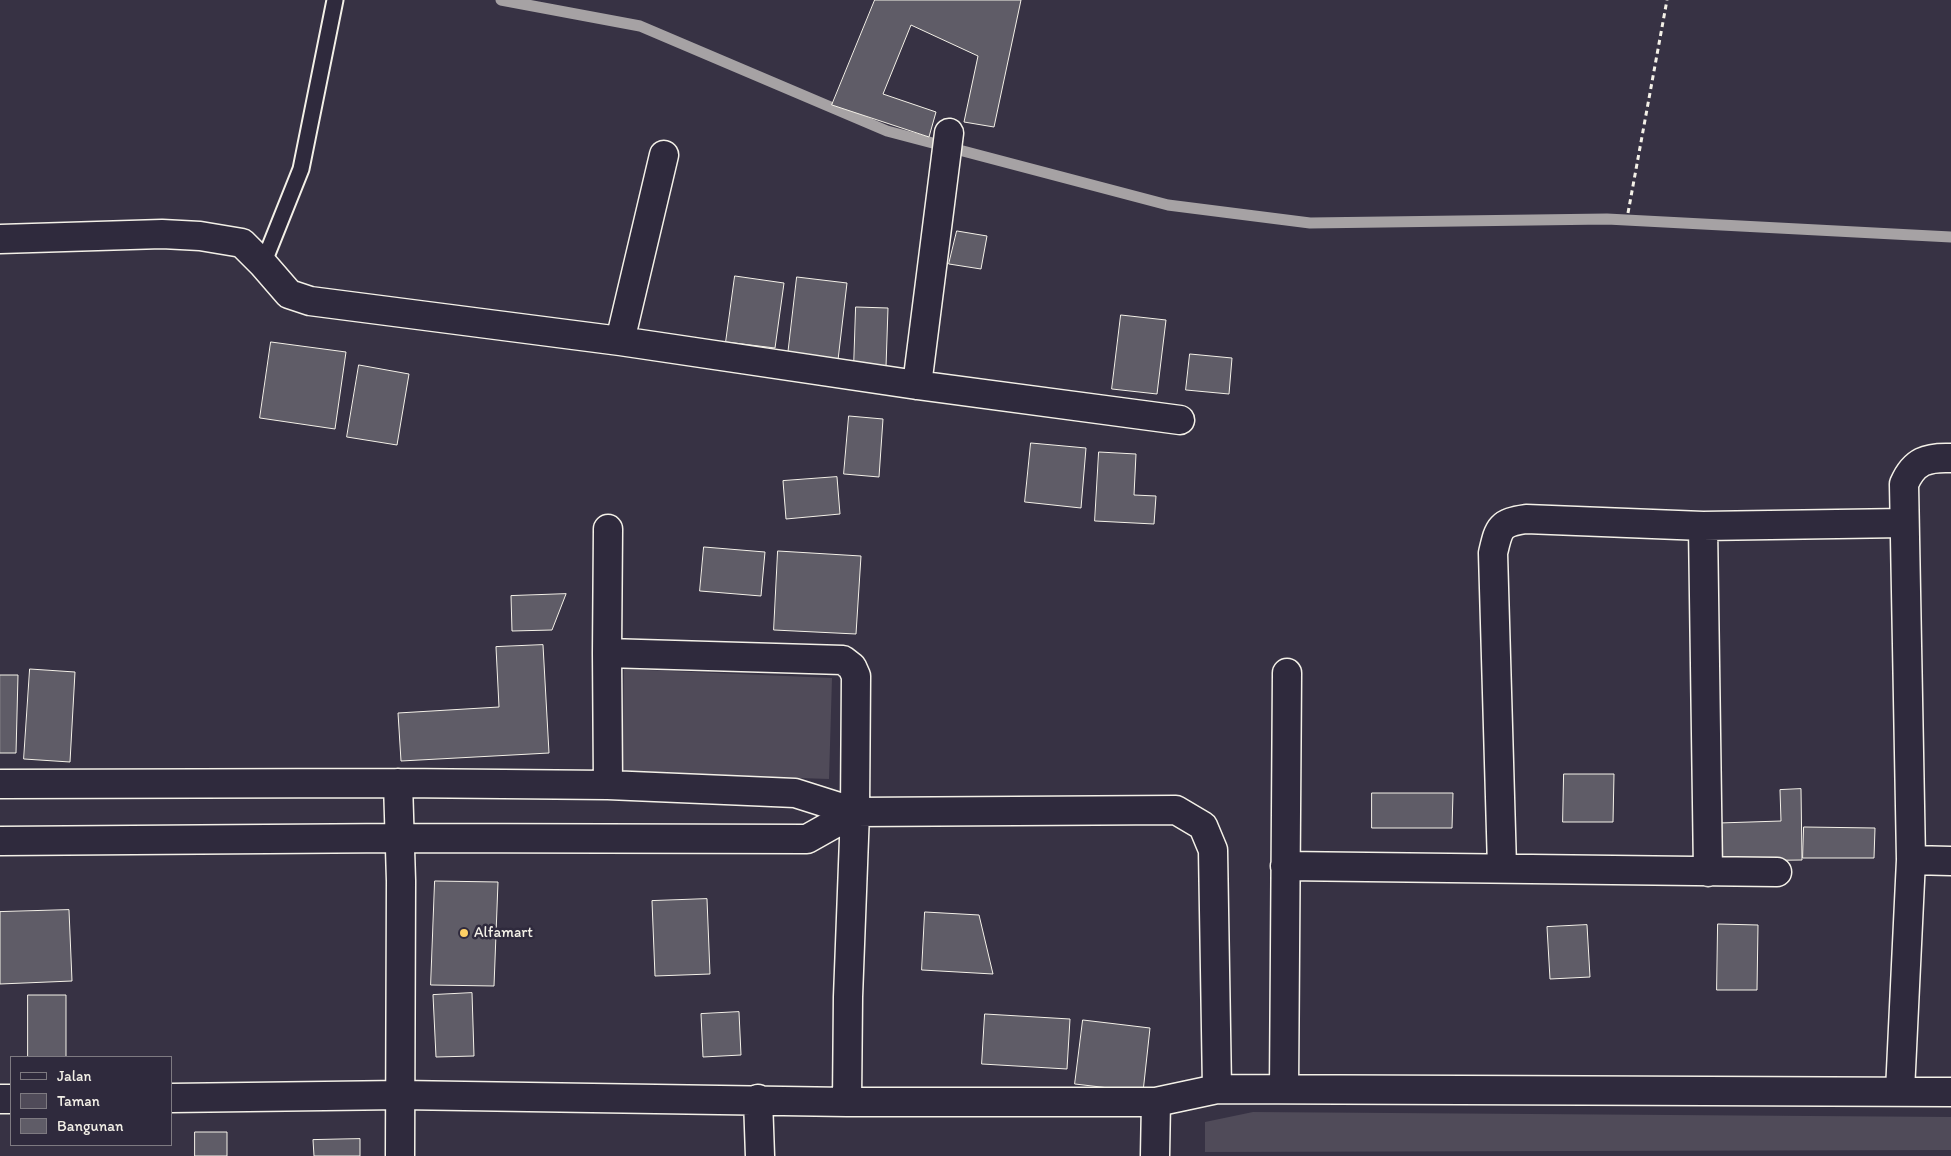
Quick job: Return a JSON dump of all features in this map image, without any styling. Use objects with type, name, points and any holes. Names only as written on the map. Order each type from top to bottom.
[{"type":"street","points":[[918,385],[949,133]]},
{"type":"street","points":[[620,341],[664,155]]},
{"type":"street","points":[[0,239],[162,234],[200,236],[242,243],[289,294],[310,301],[620,341],[918,385],[1180,420]]},
{"type":"street","points":[[1900,1091],[1911,860],[1904,484],[1910,471],[1924,460],[1951,458]]},
{"type":"street","points":[[1502,867],[1493,552],[1499,530],[1510,522],[1526,519],[1703,526],[1904,523]]},
{"type":"street","points":[[1703,526],[1708,872]]},
{"type":"street","points":[[608,529],[608,785]]},
{"type":"street","points":[[607,653],[843,660],[852,666],[856,676],[855,812],[848,997],[847,1102]]},
{"type":"street","points":[[1284,1089],[1287,673]]},
{"type":"street","points":[[398,783],[400,838],[400,1156]]},
{"type":"street","points":[[0,784],[398,783],[608,785],[795,793],[855,812],[1176,810],[1203,826],[1212,850],[1217,1089]]},
{"type":"street","points":[[0,841],[400,838],[807,839],[855,812]]},
{"type":"street","points":[[1911,860],[1951,861]]},
{"type":"street","points":[[1285,866],[1502,867],[1777,872]]},
{"type":"street","points":[[172,1098],[401,1096],[758,1099],[847,1102],[1156,1102],[1217,1089],[1951,1092]]},
{"type":"street","points":[[758,1099],[760,1156]]},
{"type":"street","points":[[1155,1156],[1156,1102]]},
{"type":"lane","points":[[263,264],[301,169],[335,0]]},
{"type":"path","points":[[1628,213],[1668,0]]},
{"type":"green space","points":[[624,669],[832,678],[829,779],[622,772]]},
{"type":"green space","points":[[1253,1112],[1951,1117],[1951,1150],[1205,1152],[1205,1122]]},
{"type":"building","points":[[875,0],[1021,0],[994,127],[964,122],[978,56],[911,25],[883,94],[936,112],[929,137],[832,105]]},
{"type":"building","points":[[957,231],[987,236],[981,269],[949,264]]},
{"type":"building","points":[[735,276],[784,283],[775,348],[726,342]]},
{"type":"building","points":[[797,277],[847,283],[838,360],[788,355]]},
{"type":"building","points":[[856,307],[888,308],[886,367],[854,367]]},
{"type":"building","points":[[1121,315],[1166,320],[1157,394],[1112,389]]},
{"type":"building","points":[[271,342],[346,352],[335,429],[260,418]]},
{"type":"building","points":[[1190,354],[1232,358],[1229,394],[1186,390]]},
{"type":"building","points":[[359,365],[409,374],[397,445],[347,437]]},
{"type":"building","points":[[849,416],[883,419],[879,477],[844,474]]},
{"type":"building","points":[[1031,443],[1086,448],[1081,508],[1025,502]]},
{"type":"building","points":[[1099,452],[1136,454],[1134,495],[1156,496],[1154,524],[1095,521]]},
{"type":"building","points":[[837,477],[840,514],[786,519],[783,481]]},
{"type":"building","points":[[704,547],[765,552],[761,596],[700,591]]},
{"type":"building","points":[[778,551],[861,556],[856,634],[774,630]]},
{"type":"building","points":[[566,594],[552,630],[512,631],[511,596]]},
{"type":"building","points":[[543,645],[549,753],[401,761],[398,713],[499,707],[496,647]]},
{"type":"building","points":[[30,669],[75,672],[70,762],[24,759]]},
{"type":"building","points":[[0,675],[18,675],[16,753],[0,753]]},
{"type":"building","points":[[1564,774],[1614,774],[1613,822],[1563,822]]},
{"type":"building","points":[[1801,789],[1802,860],[1719,861],[1719,823],[1781,821],[1780,790]]},
{"type":"building","points":[[1372,793],[1453,793],[1452,828],[1372,828]]},
{"type":"building","points":[[1804,827],[1875,828],[1874,858],[1803,858]]},
{"type":"building","name":"Alfamart","points":[[435,881],[498,882],[494,986],[431,985]]},
{"type":"building","points":[[707,899],[710,974],[655,976],[652,901]]},
{"type":"building","points":[[69,910],[72,981],[0,984],[0,912]]},
{"type":"building","points":[[925,912],[979,915],[993,974],[922,970]]},
{"type":"building","points":[[1718,924],[1758,925],[1757,990],[1717,990]]},
{"type":"building","points":[[1587,925],[1590,977],[1550,979],[1547,927]]},
{"type":"building","points":[[472,993],[474,1056],[436,1057],[433,995]]},
{"type":"building","points":[[28,995],[66,995],[66,1056],[28,1056]]},
{"type":"building","points":[[739,1012],[741,1055],[703,1057],[701,1014]]},
{"type":"building","points":[[985,1014],[1070,1019],[1067,1069],[982,1064]]},
{"type":"building","points":[[1083,1020],[1150,1028],[1143,1092],[1075,1084]]},
{"type":"building","points":[[195,1132],[227,1132],[227,1156],[195,1156]]},
{"type":"building","points":[[360,1139],[360,1156],[314,1156],[313,1140]]},
{"type":"waterway","points":[[501,0],[640,26],[887,131],[1168,205],[1310,223],[1607,219],[1951,237]]},
{"type":"place","name":"Alfamart","points":[[464,933]]}]
